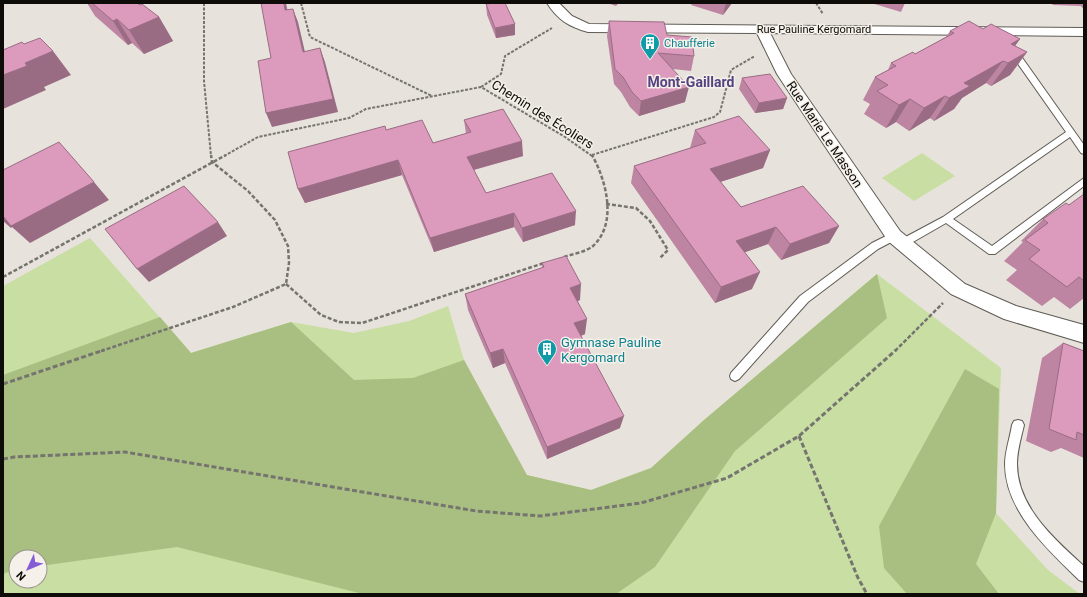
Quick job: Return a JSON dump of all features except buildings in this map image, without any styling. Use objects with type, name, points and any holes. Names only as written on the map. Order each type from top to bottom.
[{"type":"street","name":"Rue Pauline Kergomard","points":[[553,3],[566,19],[573,24],[588,28],[1084,32]]},
{"type":"street","name":"Rue Marie Le Masson","points":[[761,29],[784,74],[899,239],[958,289],[1011,313],[1084,334]]},
{"type":"lane","points":[[996,31],[1020,59],[1084,150]]},
{"type":"lane","points":[[735,376],[804,299],[876,246],[899,239],[946,219],[1071,132]]},
{"type":"lane","points":[[946,219],[992,251],[1084,181]]},
{"type":"lane","points":[[1018,425],[1011,465],[1016,494],[1038,532],[1084,575]]},
{"type":"path","points":[[204,3],[204,81],[212,162],[248,191],[275,220],[288,246],[289,263],[286,284]]},
{"type":"path","points":[[301,3],[310,37],[432,96]]},
{"type":"path","points":[[481,87],[502,74],[505,56],[566,19]]},
{"type":"path","points":[[592,155],[714,118],[720,112],[731,70],[770,46]]},
{"type":"path","name":"Chemin des Écoliers","points":[[3,276],[258,137],[349,118],[366,109],[481,87],[565,137],[592,155],[606,189],[604,231],[592,247],[563,257]]},
{"type":"path","points":[[606,204],[636,208],[650,221],[668,250],[660,258]]},
{"type":"path","points":[[286,284],[321,315],[339,322],[362,323],[548,262]]},
{"type":"path","points":[[3,384],[233,307],[286,284]]},
{"type":"path","points":[[3,459],[14,457],[125,452],[476,511],[540,516],[641,503],[727,478],[799,436],[895,351],[958,289]]},
{"type":"path","points":[[799,436],[858,578],[867,594]]},
{"type":"green space","points":[[922,153],[955,176],[914,201],[882,178]]},
{"type":"green space","points":[[90,238],[191,353],[291,322],[354,333],[409,321],[448,306],[464,360],[526,475],[591,490],[651,468],[704,420],[877,274],[1001,368],[996,513],[1048,570],[1080,594],[3,594],[3,286]]},
{"type":"green space","points":[[877,274],[887,318],[735,451],[655,567],[616,594],[363,594],[177,547],[48,565],[48,549],[8,549],[8,572],[3,574],[3,375],[160,317],[191,353],[291,322],[354,380],[413,378],[464,360],[527,475],[591,490],[651,468],[704,420]]},
{"type":"green space","points":[[965,369],[999,389],[996,513],[976,564],[999,594],[907,594],[884,568],[879,526]]},
{"type":"place","name":"Chaufferie","points":[[650,60]]},
{"type":"place","name":"Gymnase Pauline Kergomard","points":[[547,366]]},
{"type":"district","name":"Mont-Gaillard","points":[[691,82]]}]
